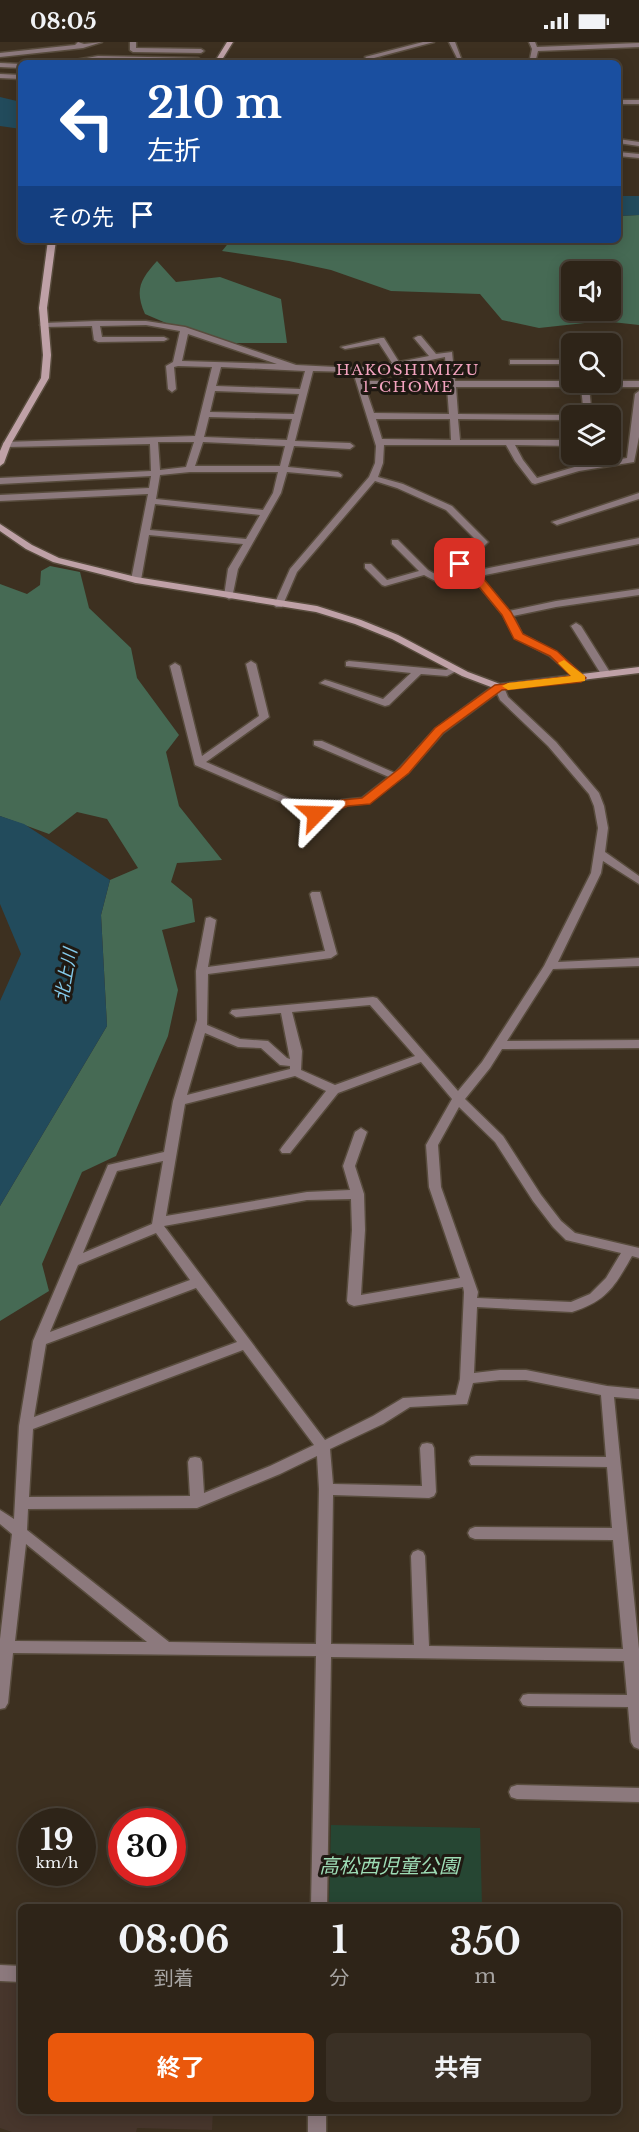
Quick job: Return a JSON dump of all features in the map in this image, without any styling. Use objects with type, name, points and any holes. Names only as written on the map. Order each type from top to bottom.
[{"type":"street","points":[[74,42],[83,46]]},
{"type":"street","points":[[0,55],[83,46],[99,42]]},
{"type":"street","points":[[197,60],[204,42]]},
{"type":"street","points":[[219,60],[230,42]]},
{"type":"street","points":[[372,60],[368,57],[431,42]]},
{"type":"street","points":[[453,42],[459,57]]},
{"type":"street","points":[[532,60],[534,45],[639,45]]},
{"type":"street","points":[[132,59],[133,46],[201,51]]},
{"type":"street","points":[[83,60],[98,58],[164,60]]},
{"type":"street","points":[[0,65],[18,66]]},
{"type":"street","points":[[0,76],[18,77]]},
{"type":"street","points":[[621,102],[639,102]]},
{"type":"street","points":[[621,141],[639,144]]},
{"type":"street","points":[[621,154],[639,156]]},
{"type":"street","points":[[0,463],[7,444],[45,378],[47,356],[44,325],[47,261],[51,243]]},
{"type":"street","points":[[44,325],[146,322],[185,329],[292,367]]},
{"type":"street","points":[[145,339],[146,322]]},
{"type":"street","points":[[96,323],[98,340],[164,339]]},
{"type":"street","points":[[177,363],[185,329]]},
{"type":"street","points":[[418,338],[434,357]]},
{"type":"street","points":[[345,347],[381,340],[397,365]]},
{"type":"street","points":[[172,389],[170,366],[177,363],[356,370],[397,365],[449,354],[456,442]]},
{"type":"street","points":[[513,362],[561,362]]},
{"type":"street","points":[[190,469],[217,365]]},
{"type":"street","points":[[229,596],[233,569],[278,493],[310,368]]},
{"type":"street","points":[[279,605],[292,571],[373,478],[380,463],[380,446],[356,370]]},
{"type":"street","points":[[360,384],[561,384]]},
{"type":"street","points":[[621,384],[639,384]]},
{"type":"street","points":[[212,388],[304,392]]},
{"type":"street","points":[[509,443],[519,461],[535,481],[578,469],[635,461],[639,396]]},
{"type":"street","points":[[206,414],[298,417]]},
{"type":"street","points":[[370,416],[561,417]]},
{"type":"street","points":[[7,444],[199,439],[350,447]]},
{"type":"street","points":[[136,580],[156,473],[154,441]]},
{"type":"street","points":[[378,442],[561,443]]},
{"type":"street","points":[[0,481],[156,473],[190,469],[285,469],[338,475]]},
{"type":"street","points":[[373,478],[400,486],[449,508],[483,542],[460,564],[507,614],[518,636],[554,654],[581,678]]},
{"type":"street","points":[[0,498],[151,496],[265,513]]},
{"type":"street","points":[[557,522],[639,496]]},
{"type":"street","points":[[0,528],[29,547],[56,560],[136,580],[279,605],[317,609],[358,622],[395,637],[455,669],[499,687],[639,670]]},
{"type":"street","points":[[145,532],[250,542]]},
{"type":"street","points":[[395,542],[425,572],[441,581],[470,573],[639,542]]},
{"type":"street","points":[[368,566],[385,584],[425,572]]},
{"type":"street","points":[[507,614],[556,604],[639,592]]},
{"type":"street","points":[[576,626],[606,674]]},
{"type":"street","points":[[199,763],[264,717],[251,664]]},
{"type":"street","points":[[349,664],[447,673],[455,669]]},
{"type":"street","points":[[175,666],[199,763]]},
{"type":"street","points":[[325,682],[385,703],[418,671]]},
{"type":"street","points":[[199,763],[316,814],[346,802],[365,801],[397,777],[439,731],[499,687]]},
{"type":"street","points":[[21,1503],[197,1502],[275,1470],[408,1402],[462,1400],[467,1379],[471,1302],[467,1282],[435,1187],[432,1145],[458,1099],[486,1065],[550,966],[596,873],[603,828],[594,794],[552,744],[504,698],[499,687]]},
{"type":"street","points":[[318,743],[397,777]]},
{"type":"street","points":[[598,852],[639,881]]},
{"type":"street","points":[[202,971],[331,954],[316,894]]},
{"type":"street","points":[[210,920],[202,971],[203,1020],[179,1101],[158,1224],[198,1282],[323,1447],[326,1490],[319,1904]]},
{"type":"street","points":[[550,966],[639,962]]},
{"type":"street","points":[[236,1013],[374,1001],[458,1099],[499,1139],[537,1198],[571,1237],[634,1252],[595,1297],[572,1307],[471,1302]]},
{"type":"street","points":[[286,1009],[296,1051],[296,1068]]},
{"type":"street","points":[[201,1027],[238,1043],[264,1044],[284,1062],[334,1090]]},
{"type":"street","points":[[499,1045],[639,1044]]},
{"type":"street","points":[[286,1150],[334,1090],[423,1057]]},
{"type":"street","points":[[179,1101],[296,1068]]},
{"type":"street","points":[[361,1132],[349,1166],[355,1175],[358,1194],[354,1301],[467,1282]]},
{"type":"street","points":[[0,1703],[20,1530],[26,1426],[40,1341],[112,1168],[170,1155]]},
{"type":"street","points":[[74,1262],[158,1224],[307,1196],[358,1194]]},
{"type":"street","points":[[40,1341],[198,1282]]},
{"type":"street","points":[[26,1426],[245,1344]]},
{"type":"street","points":[[467,1379],[526,1375],[607,1392],[639,1394]]},
{"type":"street","points":[[607,1392],[620,1534],[635,1654],[635,1701],[639,1742]]},
{"type":"street","points":[[326,1490],[429,1492],[427,1448]]},
{"type":"street","points":[[476,1461],[614,1462]]},
{"type":"street","points":[[195,1462],[197,1502]]},
{"type":"street","points":[[0,1516],[166,1648]]},
{"type":"street","points":[[475,1533],[620,1534]]},
{"type":"street","points":[[418,1556],[422,1652]]},
{"type":"street","points":[[6,1647],[635,1654]]},
{"type":"street","points":[[528,1700],[635,1701]]},
{"type":"street","points":[[517,1792],[639,1795]]},
{"type":"street","points":[[0,1974],[18,1974]]},
{"type":"street","points":[[317,2114],[317,2132]]},
{"type":"shaded area","points":[[0,1981],[18,1981],[18,2114],[213,2114],[212,2130],[137,2128],[136,2132],[12,2132],[0,2128]]},
{"type":"green space","points":[[639,215],[639,325],[603,321],[539,328],[502,320],[480,294],[391,291],[331,270],[222,251],[229,243],[621,243],[621,216]]},
{"type":"green space","points":[[157,261],[176,282],[220,277],[281,299],[287,343],[229,343],[145,314],[140,298],[141,285]]},
{"type":"green space","points":[[50,566],[80,572],[89,608],[131,648],[137,678],[179,735],[166,752],[179,806],[222,860],[177,863],[171,882],[192,899],[195,922],[162,930],[178,990],[168,1036],[116,1156],[82,1172],[42,1264],[49,1291],[0,1321],[0,1206],[107,1026],[101,915],[110,880],[138,868],[107,819],[77,812],[49,834],[0,816],[0,584],[27,594],[40,585],[41,571]]},
{"type":"green space","name":"高松西児童公園","points":[[331,1825],[480,1828],[482,1904],[329,1904]]},
{"type":"water","points":[[0,97],[18,101],[18,129],[0,126]]},
{"type":"water","points":[[621,196],[639,196],[639,215],[621,216]]},
{"type":"water","name":"北上川","points":[[0,816],[24,824],[110,880],[101,915],[107,1026],[0,1206],[0,1001],[21,954],[0,904]]},
{"type":"slow traffic","points":[[508,686],[581,678],[564,663]]},
{"type":"district","name":"HAKOSHIMIZU 1-CHOME","points":[[408,378]]},
{"type":"route","points":[[316,814],[346,802],[365,801],[404,771],[439,731],[499,687],[581,678],[554,654],[518,636],[507,614],[474,574],[466,572],[460,564]]}]
